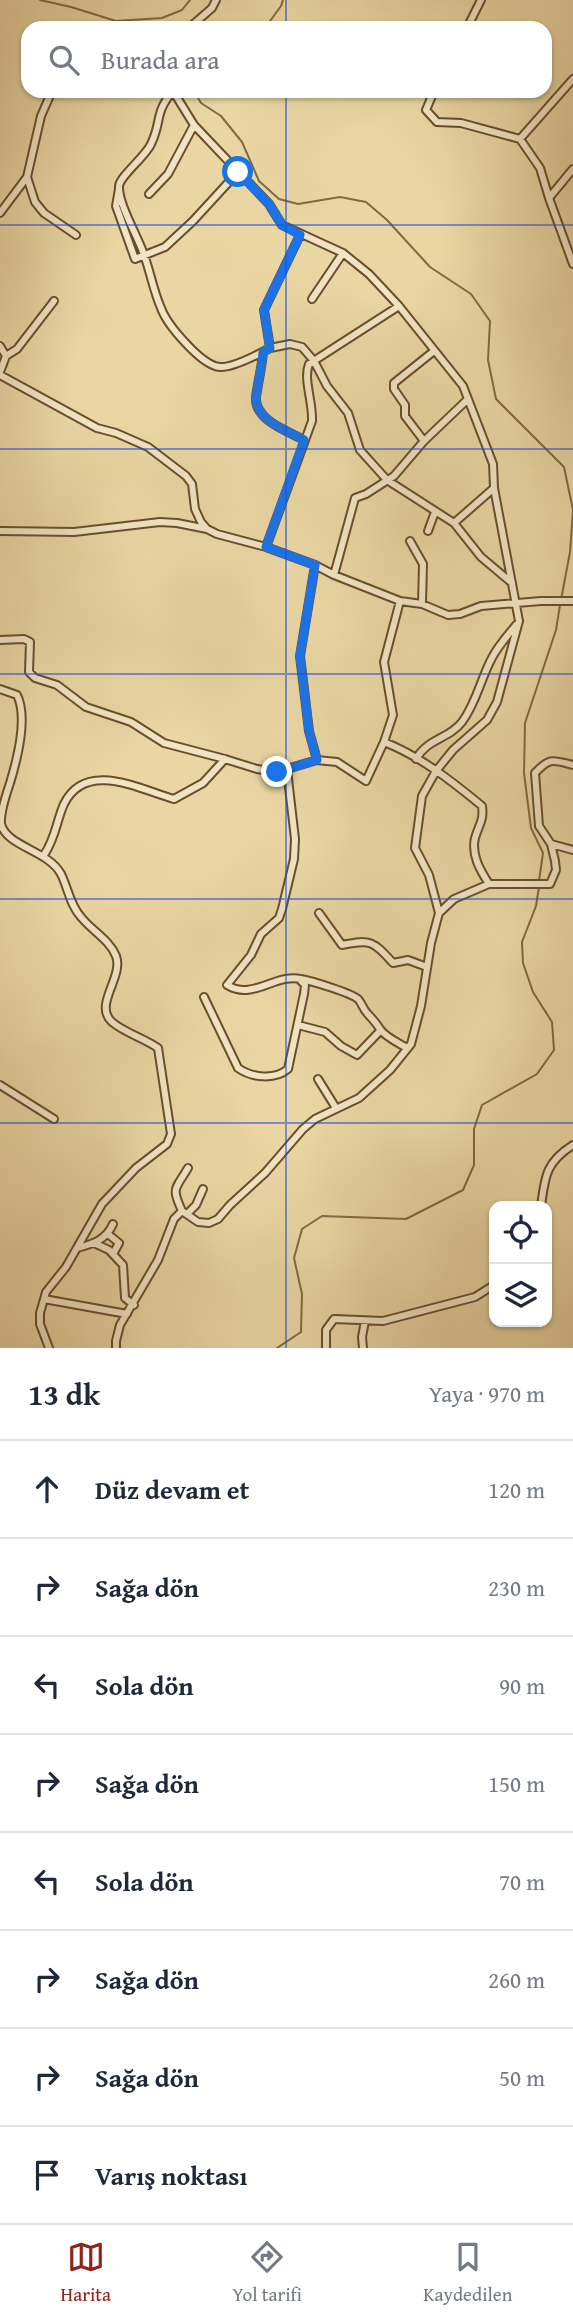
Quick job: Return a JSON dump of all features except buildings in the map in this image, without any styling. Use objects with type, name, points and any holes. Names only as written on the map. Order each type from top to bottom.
[{"type":"street","points":[[197,21],[212,8],[216,0]]},
{"type":"street","points":[[470,21],[481,0]]},
{"type":"street","points":[[520,139],[573,79]]},
{"type":"street","points":[[0,213],[27,177],[41,116],[49,98]]},
{"type":"street","points":[[167,98],[162,104],[151,146],[119,186],[162,311],[204,361],[221,367],[289,344],[302,347],[348,413],[360,450],[387,480],[454,523],[481,557],[513,584]]},
{"type":"street","points":[[177,98],[194,125],[269,204],[282,225],[343,253],[369,274],[463,386],[493,464],[494,488],[519,621],[497,702],[487,720],[453,750],[436,771],[422,796],[414,842],[429,875],[439,912],[415,1029],[407,1048],[390,1070],[359,1098],[314,1119],[265,1174],[218,1219],[208,1223],[198,1222],[184,1213],[175,1199],[174,1192],[188,1168]]},
{"type":"street","points":[[431,98],[426,110],[437,122],[461,123],[520,139],[540,168],[573,264]]},
{"type":"street","points":[[149,194],[168,174],[194,125]]},
{"type":"street","points":[[144,255],[165,247],[182,232],[238,172]]},
{"type":"street","points":[[549,198],[572,173]]},
{"type":"street","points":[[27,177],[35,202],[44,213],[76,235]]},
{"type":"street","points":[[300,235],[264,310],[267,350],[256,398],[257,406],[267,420],[304,440]]},
{"type":"street","points":[[312,299],[343,253]]},
{"type":"street","points":[[54,301],[17,349],[6,355],[0,374],[97,428],[148,447],[186,476],[192,484],[195,509],[206,529]]},
{"type":"street","points":[[266,547],[312,421],[313,406],[305,374],[309,364],[398,306]]},
{"type":"street","points":[[0,346],[6,355]]},
{"type":"street","points":[[424,441],[405,416],[405,405],[394,389],[394,383],[434,351]]},
{"type":"street","points":[[334,575],[355,498],[394,476],[424,441],[468,400]]},
{"type":"street","points":[[454,523],[494,488]]},
{"type":"street","points":[[428,531],[435,512]]},
{"type":"street","points":[[0,531],[74,532],[160,522],[177,523],[266,547],[400,601],[422,604],[448,615],[460,614],[481,606],[573,601]]},
{"type":"street","points":[[410,541],[422,564],[422,604]]},
{"type":"street","points":[[315,565],[300,656],[309,731],[317,760]]},
{"type":"street","points":[[0,640],[24,639],[30,642],[29,672],[35,678],[57,685],[86,707],[131,722],[164,743],[277,772],[317,760],[337,762],[366,781],[393,715],[384,662],[400,601]]},
{"type":"street","points":[[416,760],[429,743],[458,727],[465,719],[493,656],[519,621]]},
{"type":"street","points":[[0,689],[18,695],[22,711],[17,762],[0,813],[1,825],[8,836],[44,855],[61,873],[73,906],[81,918],[112,948],[118,960],[105,1009],[107,1017],[114,1024],[146,1039],[158,1048],[170,1118],[171,1134],[167,1144],[114,1188],[47,1292],[40,1324],[49,1348]]},
{"type":"street","points":[[384,742],[436,771],[482,806],[484,818],[475,836],[473,849],[478,866],[489,884]]},
{"type":"street","points":[[44,855],[54,841],[64,804],[80,785],[114,780],[174,799],[203,783],[225,759]]},
{"type":"street","points":[[439,912],[454,899],[489,884],[550,884],[556,870],[551,844],[539,826],[535,773],[553,760],[573,765]]},
{"type":"street","points":[[286,770],[295,839],[294,859],[282,909],[279,918],[261,934],[251,955],[227,985],[232,988],[256,990],[276,981],[297,978],[357,998],[367,1013],[377,1021],[380,1031],[407,1048]]},
{"type":"street","points":[[551,844],[573,850]]},
{"type":"street","points":[[319,914],[342,946],[369,941],[393,963],[408,960],[427,967]]},
{"type":"street","points":[[204,997],[231,1049],[235,1064],[244,1073],[257,1076],[282,1074],[288,1069],[305,985],[297,978]]},
{"type":"street","points":[[298,1025],[325,1032],[357,1055],[380,1031]]},
{"type":"street","points":[[318,1079],[336,1108]]},
{"type":"street","points":[[0,1085],[54,1119]]},
{"type":"street","points":[[542,1201],[544,1179],[551,1164],[558,1155],[573,1145]]},
{"type":"street","points":[[116,1348],[120,1325],[158,1260],[174,1219],[196,1205],[203,1189]]},
{"type":"street","points":[[77,1248],[94,1243],[108,1234],[113,1224]]},
{"type":"street","points":[[108,1234],[120,1243],[113,1254]]},
{"type":"street","points":[[94,1243],[113,1254],[123,1265],[125,1298],[134,1305]]},
{"type":"street","points":[[326,1348],[326,1329],[334,1319],[383,1321],[475,1297],[489,1288]]},
{"type":"street","points":[[44,1300],[127,1314]]},
{"type":"street","points":[[363,1348],[365,1321]]},
{"type":"waterway","points":[[40,0],[116,21],[162,18],[182,10],[190,0]]},
{"type":"waterway","points":[[270,21],[283,0]]},
{"type":"waterway","points":[[198,98],[201,103],[221,116],[242,142],[259,181],[279,199],[298,204],[340,197],[366,202],[387,220],[430,267],[471,294],[490,321],[488,360],[496,399],[564,467],[573,510],[570,552],[561,600]]},
{"type":"waterway","points":[[539,881],[543,853],[531,828],[524,773],[525,723],[556,630],[560,605]]},
{"type":"waterway","points":[[277,1348],[301,1332],[302,1294],[294,1258],[302,1229],[322,1216],[406,1219],[463,1190],[474,1165],[474,1129],[482,1105],[537,1074],[554,1050],[552,1022],[533,992],[523,963],[522,942],[536,906],[539,887]]},
{"type":"route","points":[[238,172],[269,204],[282,225],[300,235],[264,310],[270,348],[263,352],[256,398],[257,406],[267,420],[304,440],[266,547],[315,565],[300,656],[309,731],[317,760],[277,772]]}]
